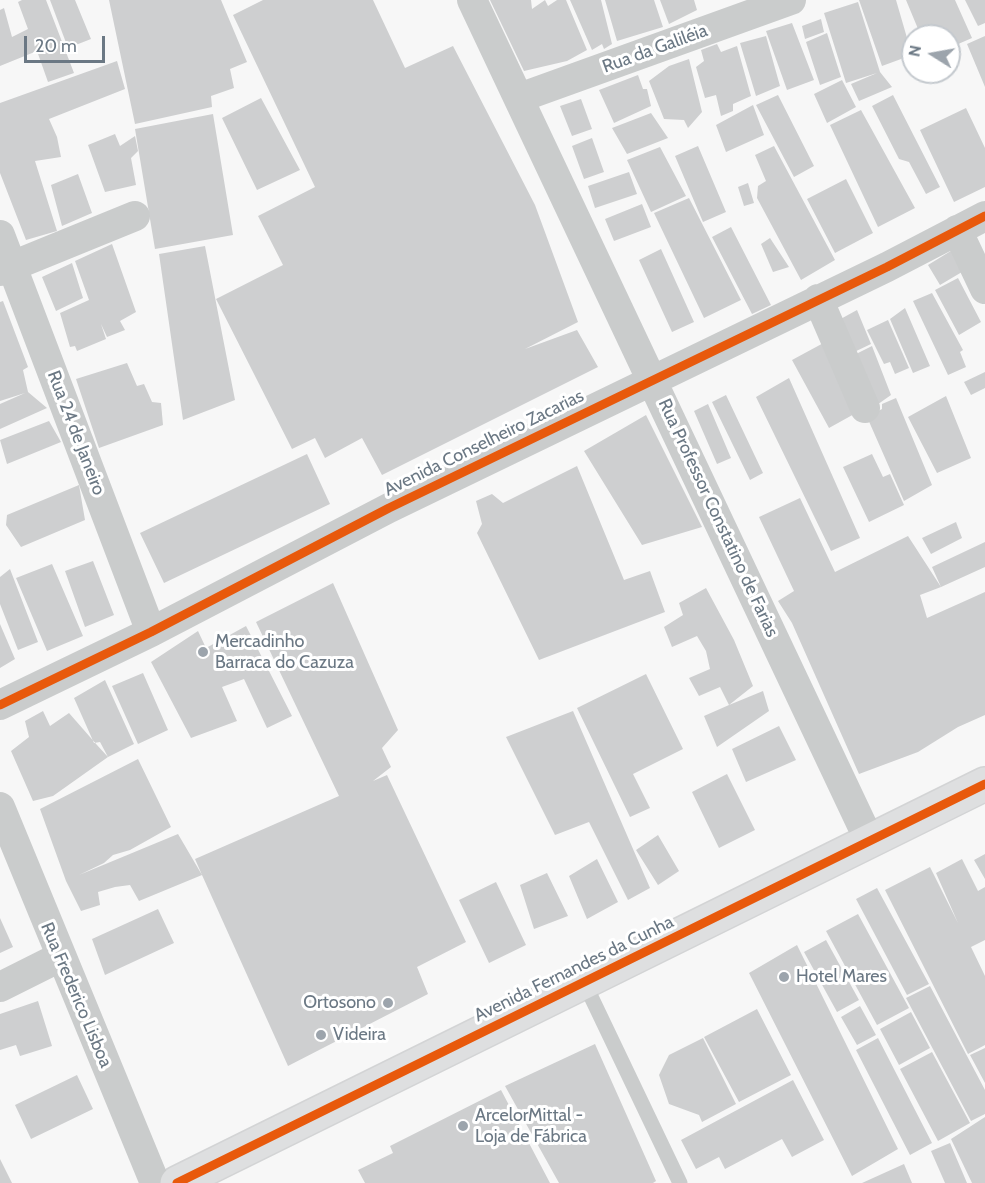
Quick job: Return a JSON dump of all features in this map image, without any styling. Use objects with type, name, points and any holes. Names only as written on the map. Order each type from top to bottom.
[{"type":"main road","name":"Avenida Fernandes da Cunha","points":[[177,1183],[985,784]]},
{"type":"street","name":"Rua Professor Constatino de Farias","points":[[472,0],[870,842]]},
{"type":"street","name":"Rua da Galiléia","points":[[519,98],[791,0]]},
{"type":"street","points":[[6,269],[135,216]]},
{"type":"street","name":"Avenida Conselheiro Zacarias","points":[[0,705],[151,632],[389,508],[985,216]]},
{"type":"street","points":[[957,230],[985,288]]},
{"type":"street","name":"Rua 24 de Janeiro","points":[[0,235],[6,269],[151,632]]},
{"type":"street","points":[[818,299],[865,408]]},
{"type":"street","name":"Rua Frederico Lisboa","points":[[0,807],[155,1183]]},
{"type":"street","points":[[0,987],[60,957]]},
{"type":"lane","points":[[584,982],[680,1183]]},
{"type":"building","points":[[46,0],[74,73],[48,82],[37,51],[0,66],[0,10],[4,8],[12,37],[28,29],[18,2]]},
{"type":"building","points":[[50,0],[75,0],[91,39],[68,48]]},
{"type":"building","points":[[109,0],[221,0],[247,62],[230,69],[234,88],[211,96],[212,107],[135,124]]},
{"type":"building","points":[[263,0],[373,0],[405,68],[453,46],[535,205],[578,322],[525,349],[577,330],[598,367],[382,475],[362,438],[325,458],[315,438],[292,449],[216,299],[283,265],[258,216],[315,187],[233,15]]},
{"type":"building","points":[[490,0],[531,0],[532,9],[545,0],[548,6],[557,0],[566,0],[587,50],[567,61],[524,71]]},
{"type":"building","points":[[570,0],[601,0],[612,44],[604,49],[602,44],[592,50]]},
{"type":"building","points":[[605,0],[654,0],[663,27],[617,41]]},
{"type":"building","points":[[660,0],[694,0],[697,10],[669,24]]},
{"type":"building","points":[[859,0],[896,0],[903,24],[901,24],[901,59],[882,66]]},
{"type":"building","points":[[906,0],[955,0],[972,38],[961,43],[961,24],[916,24]]},
{"type":"building","points":[[965,0],[985,0],[985,23],[978,26]]},
{"type":"building","points":[[858,2],[880,72],[892,87],[859,101],[851,84],[877,73],[846,83],[824,13]]},
{"type":"building","points":[[821,19],[824,32],[805,39],[802,26]]},
{"type":"building","points":[[792,23],[814,80],[787,90],[766,31]]},
{"type":"building","points":[[827,33],[841,77],[820,85],[806,42]]},
{"type":"building","points":[[766,36],[780,86],[756,96],[740,43]]},
{"type":"building","points":[[985,36],[985,87],[967,44]]},
{"type":"building","points":[[717,44],[721,52],[737,46],[751,96],[733,104],[733,111],[721,116],[716,95],[705,98],[696,67],[704,61],[701,50]]},
{"type":"building","points":[[689,59],[702,112],[688,128],[684,120],[664,119],[649,81],[669,66]]},
{"type":"building","points":[[117,61],[125,89],[49,119],[57,137],[61,157],[35,161],[57,231],[26,240],[0,173],[0,103]]},
{"type":"building","points":[[638,75],[643,89],[647,89],[651,106],[614,123],[599,90]]},
{"type":"building","points":[[842,80],[856,107],[827,123],[814,94]]},
{"type":"building","points":[[778,95],[814,166],[794,177],[756,105]]},
{"type":"building","points":[[893,95],[940,187],[926,194],[909,162],[899,159],[872,106]]},
{"type":"building","points":[[261,98],[300,170],[257,190],[222,118]]},
{"type":"building","points":[[581,99],[592,129],[572,136],[560,106]]},
{"type":"building","points":[[753,105],[764,135],[726,152],[716,125]]},
{"type":"building","points":[[966,108],[985,148],[985,187],[954,202],[920,130]]},
{"type":"building","points":[[861,110],[915,208],[878,227],[830,125]]},
{"type":"building","points":[[651,113],[668,138],[627,154],[612,128]]},
{"type":"building","points":[[213,114],[233,235],[155,249],[135,129]]},
{"type":"building","points":[[115,134],[120,146],[135,136],[138,151],[131,158],[136,185],[105,192],[88,145]]},
{"type":"building","points":[[592,138],[604,172],[584,179],[572,146]]},
{"type":"building","points":[[698,146],[726,212],[703,222],[675,156]]},
{"type":"building","points":[[774,146],[835,260],[801,280],[757,198],[758,186],[766,181],[755,155]]},
{"type":"building","points":[[660,147],[686,196],[651,212],[627,160]]},
{"type":"building","points":[[629,172],[637,194],[595,208],[588,186]]},
{"type":"building","points":[[78,174],[92,213],[62,226],[51,185]]},
{"type":"building","points":[[846,179],[873,233],[835,253],[807,199]]},
{"type":"building","points":[[748,183],[754,203],[744,206],[738,187]]},
{"type":"building","points":[[689,198],[741,300],[704,318],[654,213]]},
{"type":"building","points":[[642,204],[651,227],[614,241],[605,219]]},
{"type":"building","points":[[731,227],[771,305],[752,314],[712,237]]},
{"type":"building","points":[[770,238],[789,267],[773,272],[761,244]]},
{"type":"building","points":[[112,244],[136,312],[120,321],[125,330],[107,337],[101,324],[106,339],[77,351],[75,346],[70,347],[60,313],[89,300],[75,261]]},
{"type":"building","points":[[205,246],[235,400],[183,420],[159,254]]},
{"type":"building","points":[[661,249],[694,322],[672,332],[639,260]]},
{"type":"building","points":[[954,249],[967,269],[940,285],[928,265]]},
{"type":"building","points":[[72,263],[83,298],[56,311],[42,277]]},
{"type":"building","points":[[958,278],[981,322],[959,335],[935,290]]},
{"type":"building","points":[[932,293],[963,350],[960,352],[966,367],[948,375],[913,301]]},
{"type":"building","points":[[3,301],[28,367],[23,370],[28,392],[47,408],[0,429],[0,404],[25,393],[0,401],[0,302]]},
{"type":"building","points":[[905,308],[930,366],[913,373],[890,319]]},
{"type":"building","points":[[857,310],[871,344],[850,354],[837,321]]},
{"type":"building","points":[[888,320],[909,368],[895,374],[890,362],[884,364],[867,330]]},
{"type":"building","points":[[829,340],[865,408],[829,428],[792,360]]},
{"type":"building","points":[[872,346],[891,395],[874,407],[852,356]]},
{"type":"building","points":[[127,363],[137,386],[144,384],[152,402],[161,403],[163,425],[99,448],[76,379]]},
{"type":"building","points":[[985,372],[985,388],[971,395],[964,382]]},
{"type":"building","points":[[789,378],[860,538],[831,551],[756,397]]},
{"type":"building","points":[[726,395],[763,473],[750,480],[712,402]]},
{"type":"building","points":[[946,396],[971,458],[937,473],[908,417]]},
{"type":"building","points":[[896,398],[932,485],[904,501],[867,417],[882,409],[882,404]]},
{"type":"building","points":[[708,404],[731,458],[717,464],[694,411]]},
{"type":"building","points":[[646,415],[702,527],[642,545],[584,451]]},
{"type":"building","points":[[49,421],[61,442],[7,464],[0,440]]},
{"type":"building","points":[[307,454],[330,504],[164,583],[140,533]]},
{"type":"building","points":[[872,454],[883,477],[890,474],[904,505],[869,522],[843,467]]},
{"type":"building","points":[[577,466],[624,580],[650,571],[665,612],[539,660],[477,533],[482,524],[476,501],[492,494],[503,503]]},
{"type":"building","points":[[79,485],[85,520],[21,547],[6,525],[7,515]]},
{"type":"building","points":[[800,498],[835,572],[908,536],[941,587],[920,595],[927,618],[985,592],[985,715],[958,727],[918,752],[859,774],[792,623],[778,601],[794,591],[759,517]]},
{"type":"building","points":[[956,522],[962,538],[931,554],[922,538]]},
{"type":"building","points":[[985,542],[985,567],[941,587],[932,567]]},
{"type":"building","points":[[93,561],[114,615],[85,627],[65,571]]},
{"type":"building","points":[[52,564],[83,636],[47,651],[16,578]]},
{"type":"building","points":[[10,569],[38,642],[18,650],[0,604],[0,577]]},
{"type":"building","points":[[333,583],[398,730],[382,748],[391,767],[373,781],[387,775],[466,942],[417,967],[428,994],[288,1066],[195,859],[339,796],[256,622]]},
{"type":"building","points":[[706,588],[734,640],[753,686],[729,705],[720,687],[699,696],[689,678],[710,669],[706,651],[697,636],[672,647],[664,627],[683,615],[679,603]]},
{"type":"building","points":[[0,624],[15,659],[0,668]]},
{"type":"building","points":[[246,626],[292,716],[267,728],[244,679],[222,687],[237,721],[191,738],[151,662],[198,631],[206,648]]},
{"type":"building","points":[[143,673],[168,730],[138,744],[112,686]]},
{"type":"building","points":[[646,674],[683,749],[633,774],[650,808],[630,817],[577,708]]},
{"type":"building","points":[[105,680],[134,744],[108,757],[53,796],[33,801],[11,751],[29,737],[25,721],[43,711],[50,726],[69,713],[93,740],[74,698]],"holes":[[[100,742],[108,757],[97,745],[95,743]]]},
{"type":"building","points":[[763,691],[769,711],[717,747],[704,716]]},
{"type":"building","points":[[573,711],[650,888],[628,900],[589,822],[555,835],[506,737]]},
{"type":"building","points":[[779,726],[796,760],[746,782],[732,749]]},
{"type":"building","points":[[138,759],[171,827],[130,850],[113,855],[104,863],[79,875],[178,834],[202,875],[139,901],[130,885],[98,892],[100,905],[81,911],[66,881],[40,809]]},
{"type":"building","points":[[727,774],[755,830],[719,848],[692,792]]},
{"type":"building","points":[[658,835],[679,871],[658,885],[636,850]]},
{"type":"building","points":[[985,854],[985,879],[974,860]]},
{"type":"building","points":[[597,859],[618,902],[587,919],[569,876]]},
{"type":"building","points":[[962,859],[978,891],[985,887],[985,940],[971,947],[985,976],[985,1045],[968,1054],[885,890],[930,867],[958,923],[936,873]]},
{"type":"building","points":[[547,873],[568,916],[534,929],[520,885]]},
{"type":"building","points":[[496,882],[526,945],[489,963],[459,900]]},
{"type":"building","points":[[877,888],[929,984],[907,995],[856,899]]},
{"type":"building","points":[[158,909],[174,943],[105,975],[92,939]]},
{"type":"building","points":[[858,914],[909,1008],[877,1025],[826,931]]},
{"type":"building","points":[[0,918],[13,947],[0,953]]},
{"type":"building","points":[[826,940],[859,1000],[837,1012],[804,952]]},
{"type":"building","points":[[797,945],[898,1149],[852,1176],[749,973]]},
{"type":"building","points":[[930,986],[985,1090],[985,1114],[971,1121],[906,998]]},
{"type":"building","points":[[38,1001],[52,1046],[20,1056],[16,1045],[0,1050],[0,1014]]},
{"type":"building","points":[[860,1006],[876,1035],[857,1045],[841,1017]]},
{"type":"building","points":[[757,1009],[791,1075],[739,1102],[704,1037]]},
{"type":"building","points":[[911,1012],[930,1048],[899,1065],[880,1029]]},
{"type":"building","points":[[703,1038],[736,1104],[702,1122],[699,1115],[669,1104],[659,1075],[669,1055]]},
{"type":"building","points":[[878,1038],[932,1143],[910,1155],[856,1050]]},
{"type":"building","points":[[595,1044],[656,1181],[653,1183],[559,1183],[505,1086]]},
{"type":"building","points":[[985,1048],[985,1083],[970,1055]]},
{"type":"building","points":[[932,1052],[970,1123],[938,1141],[900,1069]]},
{"type":"building","points":[[77,1075],[93,1109],[31,1139],[15,1105]]},
{"type":"building","points":[[793,1080],[824,1140],[792,1157],[782,1139],[725,1169],[719,1157],[696,1169],[681,1140]]},
{"type":"building","points":[[501,1090],[550,1183],[365,1183],[358,1170],[393,1153],[390,1146]]},
{"type":"building","points":[[985,1117],[985,1183],[972,1183],[951,1139]]},
{"type":"building","points":[[950,1143],[967,1183],[945,1183],[931,1151]]},
{"type":"building","points":[[0,1159],[12,1183],[0,1183]]},
{"type":"building","points":[[904,1164],[912,1183],[862,1183]]},
{"type":"cycle path","points":[[0,705],[151,632],[389,508],[887,267],[985,216]]},
{"type":"cycle path","points":[[177,1183],[985,784]]},
{"type":"place","name":"Mercadinho Barraca do Cazuza","points":[[203,652]]},
{"type":"place","name":"Hotel Mares","points":[[784,977]]},
{"type":"place","name":"Ortosono","points":[[388,1003]]},
{"type":"place","name":"Videira","points":[[321,1035]]},
{"type":"place","name":"ArcelorMittal - Loja de Fábrica","points":[[463,1126]]}]
